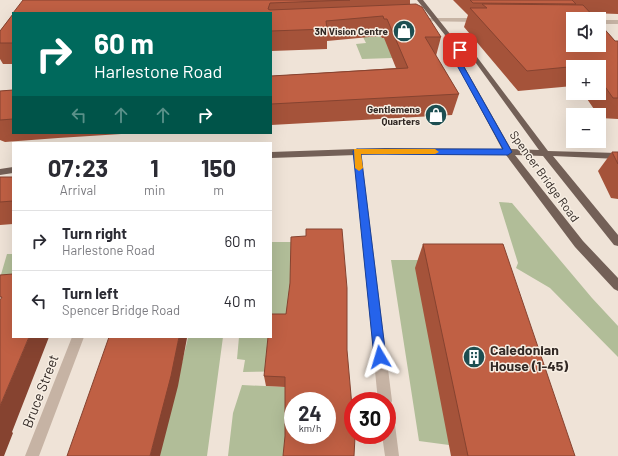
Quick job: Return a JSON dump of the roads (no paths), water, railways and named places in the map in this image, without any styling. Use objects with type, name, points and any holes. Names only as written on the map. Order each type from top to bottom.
[{"type":"main road","name":"Spencer Bridge Road","points":[[420,0],[460,50],[475,58],[546,154],[618,242]]},
{"type":"main road","name":"Spencer Bridge Road","points":[[460,50],[457,60],[508,152],[578,244],[618,286]]},
{"type":"main road","points":[[272,155],[357,151],[508,152],[618,156]]},
{"type":"main road","points":[[0,172],[12,170]]},
{"type":"street","points":[[411,20],[486,20]]},
{"type":"street","points":[[606,22],[618,22]]},
{"type":"street","points":[[357,151],[384,392]]},
{"type":"street","name":"Bruce Street","points":[[32,456],[78,338]]},
{"type":"street","points":[[390,444],[392,456]]},
{"type":"place","name":"3N Vision Centre","points":[[404,31]]},
{"type":"place","name":"Gentlemens Quarters","points":[[436,115]]},
{"type":"place","name":"Caledonian House (1-45)","points":[[474,357]]}]
